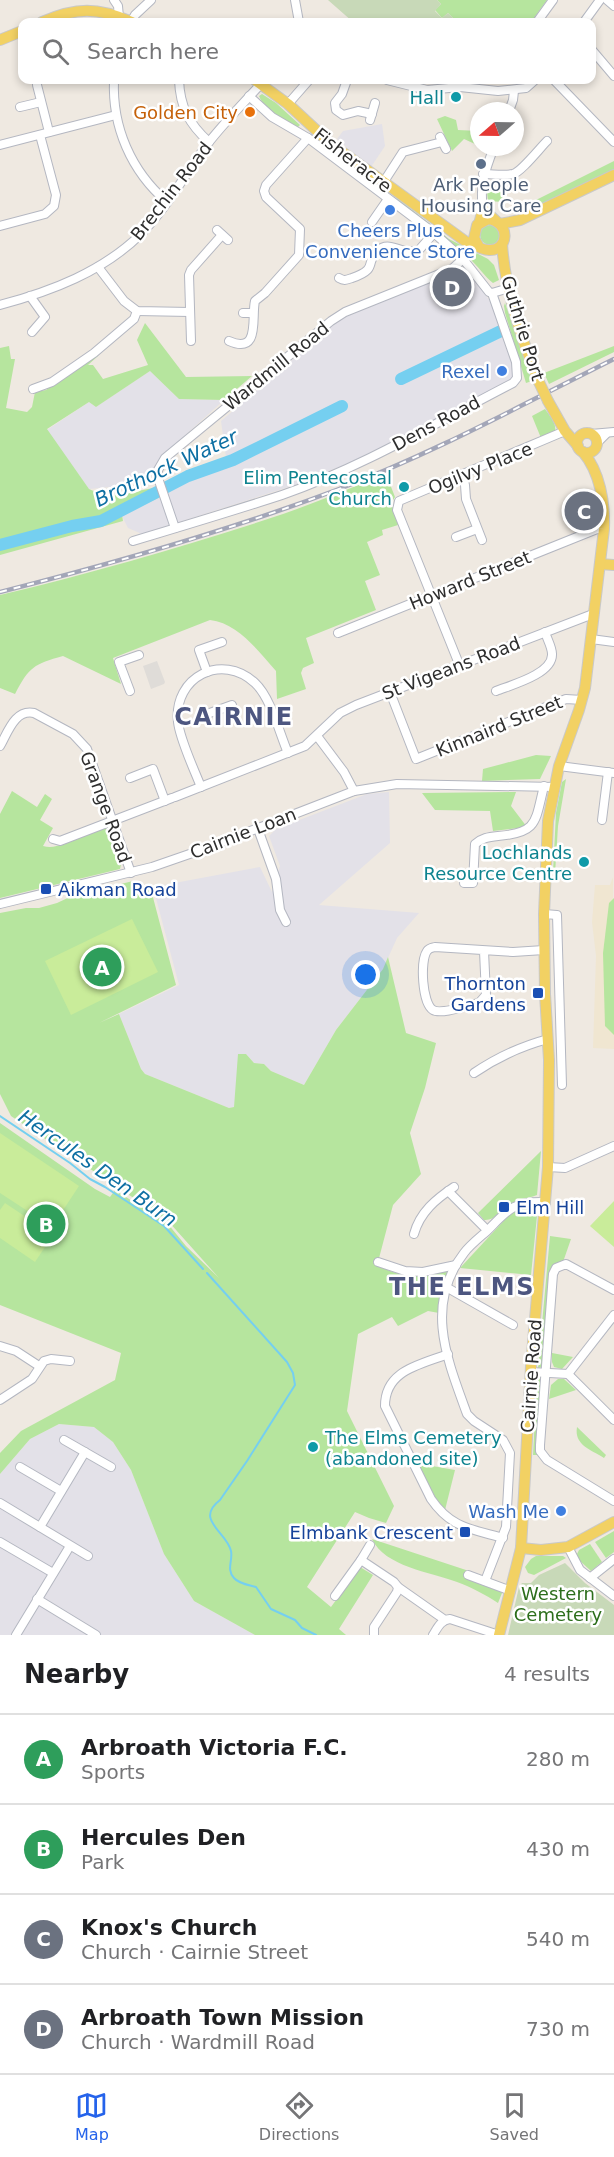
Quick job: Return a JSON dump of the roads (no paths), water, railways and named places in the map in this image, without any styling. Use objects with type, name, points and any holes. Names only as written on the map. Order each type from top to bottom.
[{"type":"main road","points":[[53,18],[75,10],[91,10],[118,18]]},
{"type":"main road","points":[[0,40],[18,33]]},
{"type":"main road","name":"Fisheracre","points":[[261,84],[288,104],[320,135],[383,183],[465,241],[482,248]]},
{"type":"main road","points":[[501,230],[483,209],[474,238],[482,248],[496,249],[501,230],[614,175]]},
{"type":"main road","points":[[456,234],[488,219],[501,230]]},
{"type":"main road","name":"Guthrie Port","points":[[501,230],[504,266],[509,288],[537,380],[565,431],[595,470]]},
{"type":"main road","name":"Guthrie Port","points":[[482,248],[504,266]]},
{"type":"main road","name":"Guthrie Port","points":[[560,421],[591,440]]},
{"type":"main road","points":[[578,437],[591,440],[589,453],[580,449],[578,437]]},
{"type":"main road","points":[[591,440],[595,470]]},
{"type":"main road","name":"Cairnie Road","points":[[499,1635],[521,1548],[531,1372],[548,1167],[549,1060],[544,914],[549,786],[559,766],[582,700],[591,639],[604,529],[603,502],[595,470]]},
{"type":"main road","points":[[600,564],[614,566]]},
{"type":"main road","points":[[521,1548],[541,1550],[568,1547],[614,1522]]},
{"type":"street","points":[[114,0],[124,18]]},
{"type":"street","points":[[129,18],[151,0]]},
{"type":"street","points":[[295,0],[298,18]]},
{"type":"street","points":[[540,18],[553,0]]},
{"type":"street","points":[[587,18],[600,0]]},
{"type":"street","points":[[607,0],[614,6]]},
{"type":"street","points":[[596,56],[614,76]]},
{"type":"street","points":[[114,84],[116,115],[131,159],[152,189],[167,202]]},
{"type":"street","points":[[179,84],[181,102],[186,116],[209,142]]},
{"type":"street","name":"Brechin Road","points":[[0,305],[62,285],[98,267],[140,235],[167,202],[209,142],[257,84]]},
{"type":"street","points":[[288,104],[306,84]]},
{"type":"street","points":[[346,84],[335,103],[336,110],[343,115],[358,111],[371,117],[375,103]]},
{"type":"street","points":[[401,84],[427,90],[464,85],[498,91],[514,91],[524,84]]},
{"type":"street","points":[[558,84],[614,142]]},
{"type":"street","points":[[0,226],[45,214],[54,206],[56,195],[37,85]]},
{"type":"street","points":[[511,102],[514,91]]},
{"type":"street","points":[[249,96],[272,117],[308,138],[434,233],[463,259],[486,289],[492,293],[509,288]]},
{"type":"street","points":[[20,107],[41,102]]},
{"type":"street","points":[[0,146],[116,115]]},
{"type":"street","points":[[229,341],[241,344],[251,337],[254,332],[248,313],[255,301],[299,255],[304,240],[300,229],[266,197],[264,191],[266,185],[308,138]]},
{"type":"street","points":[[483,174],[509,174],[521,171],[529,159],[547,141]]},
{"type":"street","points":[[383,183],[403,152],[443,143]]},
{"type":"street","points":[[483,209],[483,174],[490,156]]},
{"type":"street","points":[[372,222],[388,199]]},
{"type":"street","points":[[339,278],[342,280],[352,278],[366,272],[378,250],[392,246],[405,251],[419,250],[434,233]]},
{"type":"street","points":[[191,341],[191,270],[222,235]]},
{"type":"street","name":"Wardmill Road","points":[[176,528],[158,482],[158,470],[165,458],[331,321],[345,312],[452,269],[463,259]]},
{"type":"street","points":[[98,267],[124,301],[136,311],[190,312]]},
{"type":"street","points":[[346,270],[352,278]]},
{"type":"street","name":"Dens Road","points":[[133,541],[282,494],[338,472],[513,383],[517,378],[516,362],[492,293]]},
{"type":"street","points":[[30,296],[45,317],[32,332]]},
{"type":"street","points":[[33,388],[52,382],[94,353],[134,319],[136,311]]},
{"type":"street","name":"Ogilvy Place","points":[[432,595],[397,510],[399,501],[565,431]]},
{"type":"street","points":[[591,440],[610,433]]},
{"type":"street","points":[[462,476],[466,499],[482,540]]},
{"type":"street","points":[[456,537],[477,529]]},
{"type":"street","name":"Howard Street","points":[[338,633],[604,529]]},
{"type":"street","points":[[432,595],[459,664]]},
{"type":"street","name":"St Vigeans Road","points":[[317,736],[340,713],[459,664],[593,614]]},
{"type":"street","points":[[496,691],[545,670],[552,661],[552,652],[545,632]]},
{"type":"street","points":[[591,639],[614,642]]},
{"type":"street","points":[[207,672],[199,650],[222,642]]},
{"type":"street","points":[[130,692],[119,662],[139,655]]},
{"type":"street","points":[[201,787],[178,724],[178,711],[181,695],[189,684],[207,672],[221,669],[236,671],[257,684],[265,695],[288,753]]},
{"type":"street","name":"Kinnaird Street","points":[[390,692],[416,759],[566,699],[582,700]]},
{"type":"street","points":[[207,714],[232,705]]},
{"type":"street","name":"Grange Road","points":[[0,746],[18,716],[27,712],[34,713],[73,734],[87,749],[131,873]]},
{"type":"street","points":[[53,839],[60,841],[201,787],[305,746],[317,736],[344,772],[354,791]]},
{"type":"street","points":[[559,766],[611,772],[602,820]]},
{"type":"street","points":[[130,778],[153,769],[171,798]]},
{"type":"street","name":"Cairnie Loan","points":[[0,904],[131,873],[204,849],[354,791],[397,784],[549,786]]},
{"type":"street","points":[[465,883],[473,883],[475,844],[481,838],[519,834],[528,829],[536,817],[549,786]]},
{"type":"street","points":[[258,829],[276,879],[280,910],[286,922]]},
{"type":"street","points":[[465,844],[475,844]]},
{"type":"street","points":[[544,914],[557,915],[562,1085]]},
{"type":"street","points":[[484,951],[486,994],[483,999],[479,1003],[440,1012],[433,1010],[428,1004],[422,976],[425,953],[429,949],[435,947],[513,952],[544,950]]},
{"type":"street","points":[[474,1073],[532,1043],[548,1039]]},
{"type":"street","points":[[549,1060],[562,1060]]},
{"type":"street","points":[[548,1167],[565,1168],[614,1146]]},
{"type":"street","points":[[414,1234],[421,1216],[451,1189],[488,1230]]},
{"type":"street","points":[[484,1581],[502,1538],[508,1514],[511,1459],[509,1448],[503,1440],[467,1414],[442,1332],[441,1314],[446,1287],[465,1252],[506,1212],[521,1203],[545,1202]]},
{"type":"street","points":[[378,1262],[405,1271],[423,1272],[456,1265]]},
{"type":"street","points":[[614,1290],[566,1264],[556,1268],[553,1274],[540,1445],[543,1456],[614,1501]]},
{"type":"street","points":[[446,1287],[513,1325]]},
{"type":"street","points":[[568,1374],[614,1315]]},
{"type":"street","points":[[0,1346],[16,1351],[39,1366]]},
{"type":"street","points":[[448,1354],[398,1375],[389,1386],[385,1396],[385,1406],[402,1444],[438,1510],[449,1521],[502,1538]]},
{"type":"street","points":[[0,1400],[32,1379],[39,1366],[47,1360],[70,1361]]},
{"type":"street","points":[[531,1372],[568,1374],[614,1420]]},
{"type":"street","points":[[64,1440],[111,1467]]},
{"type":"street","points":[[40,1527],[85,1452]]},
{"type":"street","points":[[20,1467],[61,1491]]},
{"type":"street","points":[[0,1503],[88,1556]]},
{"type":"street","points":[[0,1542],[53,1573]]},
{"type":"street","points":[[335,1596],[370,1545]]},
{"type":"street","points":[[16,1635],[70,1546]]},
{"type":"street","points":[[568,1547],[575,1564],[614,1596]]},
{"type":"street","points":[[590,1578],[614,1559]]},
{"type":"street","points":[[361,1560],[445,1620],[450,1619],[499,1635]]},
{"type":"street","points":[[468,1575],[511,1591]]},
{"type":"street","points":[[374,1635],[374,1627],[398,1587]]},
{"type":"street","points":[[38,1599],[96,1635]]},
{"type":"street","points":[[433,1635],[445,1620]]},
{"type":"waterway","name":"Brothock Water","points":[[401,379],[501,331]]},
{"type":"waterway","name":"Brothock Water","points":[[0,545],[72,526],[101,521],[188,476],[233,460],[342,406]]},
{"type":"waterway","name":"Hercules Den Burn","points":[[0,1116],[90,1179],[164,1226],[203,1269]]},
{"type":"waterway","name":"Hercules Den Burn","points":[[207,1273],[287,1362],[293,1373],[295,1385],[247,1461],[213,1507],[210,1514],[211,1520],[231,1551],[230,1571],[234,1578],[241,1583],[256,1587],[271,1609],[295,1620],[302,1628],[316,1635]]},
{"type":"railway","points":[[0,592],[171,545],[255,519],[339,489],[444,444],[614,359]]},
{"type":"place","name":"Hall","points":[[456,97]]},
{"type":"place","name":"Golden City","points":[[250,112]]},
{"type":"place","name":"Ark People Housing Care","points":[[481,164]]},
{"type":"place","name":"Cheers Plus Convenience Store","points":[[390,210]]},
{"type":"place","name":"Arbroath Town Mission","points":[[452,287]]},
{"type":"place","name":"Rexel","points":[[502,371]]},
{"type":"place","name":"Elim Pentecostal Church","points":[[404,487]]},
{"type":"place","name":"Knox's Church","points":[[584,511]]},
{"type":"place","name":"Lochlands Resource Centre","points":[[584,862]]},
{"type":"place","name":"Aikman Road","points":[[46,889]]},
{"type":"place","name":"Arbroath Victoria F.C.","points":[[102,967]]},
{"type":"place","name":"Thornton Gardens","points":[[538,993]]},
{"type":"place","name":"Elm Hill","points":[[504,1207]]},
{"type":"place","name":"Hercules Den","points":[[46,1224]]},
{"type":"place","name":"The Elms Cemetery (abandoned site)","points":[[313,1447]]},
{"type":"place","name":"Wash Me","points":[[561,1511]]},
{"type":"place","name":"Elmbank Crescent","points":[[465,1532]]},
{"type":"district","name":"CAIRNIE","points":[[234,717]]},
{"type":"district","name":"THE ELMS","points":[[462,1287]]},
{"type":"park label","name":"Western Cemetery","points":[[558,1603]]}]
